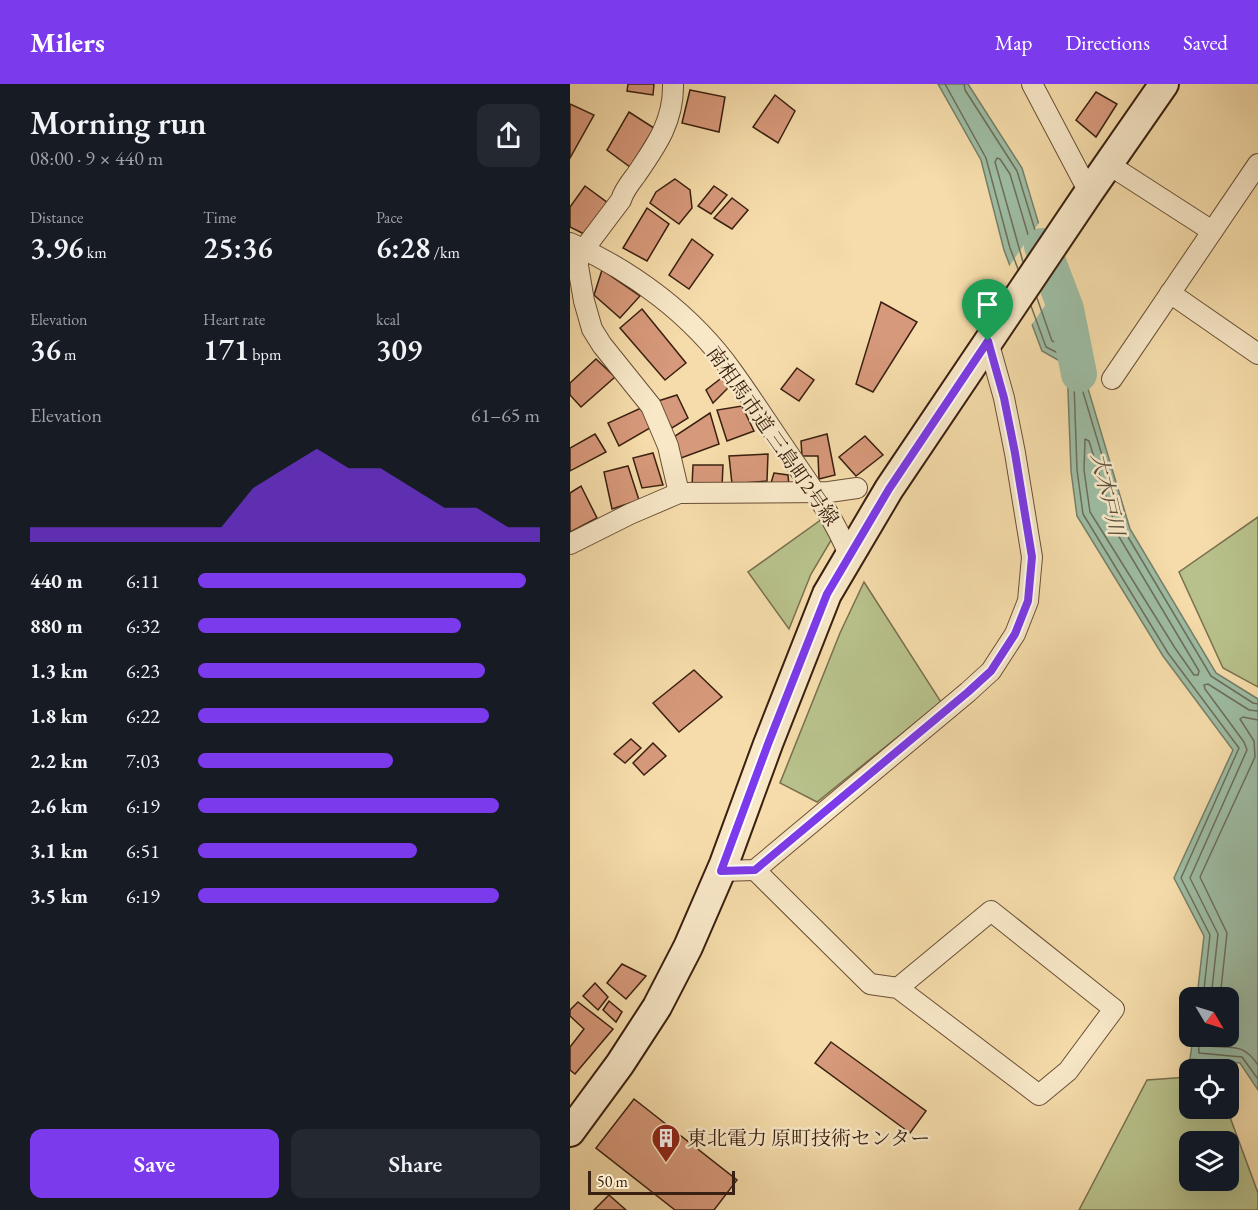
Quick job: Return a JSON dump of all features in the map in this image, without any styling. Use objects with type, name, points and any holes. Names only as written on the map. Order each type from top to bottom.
[{"type":"street","points":[[672,84],[669,122],[656,146],[624,190],[621,200],[577,246],[584,301],[592,329],[651,406],[668,446],[680,494]]},
{"type":"street","points":[[1032,84],[1089,192]]},
{"type":"street","points":[[570,1132],[620,1064],[657,1007],[688,948],[721,871],[809,637],[827,594],[849,555],[889,489],[1164,84]]},
{"type":"street","points":[[1108,164],[1212,231]]},
{"type":"street","points":[[1112,379],[1258,164]]},
{"type":"street","name":"南相馬市道 三島町2号線","points":[[577,246],[633,276],[699,332],[731,369],[815,492],[842,537],[849,555]]},
{"type":"street","points":[[1170,294],[1258,353]]},
{"type":"street","points":[[721,871],[755,870],[968,692],[991,671],[1015,634],[1028,601],[1032,557],[1004,398],[996,330]]},
{"type":"street","points":[[570,544],[630,514],[680,494],[829,492],[857,488]]},
{"type":"street","points":[[755,870],[870,984],[898,988],[1039,1095],[1068,1071],[1114,1010],[992,911],[898,988]]},
{"type":"shaded area","points":[[1258,517],[1258,687],[1223,668],[1179,572]]},
{"type":"shaded area","points":[[822,519],[833,537],[811,574],[789,629],[748,572]]},
{"type":"shaded area","points":[[864,582],[941,702],[817,802],[780,783],[840,633]]},
{"type":"shaded area","points":[[1179,1078],[1179,1119],[1231,1119],[1235,1131],[1179,1131],[1179,1191],[1239,1191],[1239,1142],[1258,1193],[1258,1210],[1079,1210],[1147,1080]]},
{"type":"water","points":[[938,84],[968,84],[1022,168],[1130,529],[1216,673],[1258,699],[1258,1090],[1239,1063],[1239,1059],[1190,1059],[1192,1047],[1239,1047],[1239,987],[1198,987],[1204,936],[1174,878],[1233,750],[1163,656],[1077,516],[1071,471],[1067,365],[1042,351],[1004,250],[981,160]]},
{"type":"pier","points":[[1041,220],[1060,284],[1030,327],[1008,268]]},
{"type":"building","points":[[628,84],[654,84],[653,95],[627,91]]},
{"type":"building","points":[[690,90],[725,97],[719,132],[682,123]]},
{"type":"building","points":[[1096,92],[1117,104],[1096,137],[1076,120]]},
{"type":"building","points":[[775,95],[795,111],[778,143],[753,127]]},
{"type":"building","points":[[570,104],[594,115],[570,158]]},
{"type":"building","points":[[629,112],[654,128],[630,167],[607,150]]},
{"type":"building","points":[[675,179],[690,190],[692,208],[679,224],[650,203],[656,192]]},
{"type":"building","points":[[585,186],[608,203],[584,234],[570,227],[570,207]]},
{"type":"building","points":[[714,186],[727,195],[711,214],[698,206]]},
{"type":"building","points":[[732,198],[748,210],[732,229],[714,218]]},
{"type":"building","points":[[647,208],[669,224],[647,261],[623,248]]},
{"type":"building","points":[[692,239],[713,255],[689,289],[669,275]]},
{"type":"building","points":[[602,270],[640,296],[620,318],[594,295]]},
{"type":"building","points":[[881,302],[917,322],[873,392],[856,384]]},
{"type":"building","points":[[642,309],[686,363],[665,380],[620,328]]},
{"type":"building","points":[[596,359],[615,377],[581,407],[570,395],[570,383]]},
{"type":"building","points":[[797,368],[814,380],[799,401],[781,389]]},
{"type":"building","points":[[724,376],[730,386],[713,403],[706,390]]},
{"type":"building","points":[[677,395],[688,418],[672,428],[655,402]]},
{"type":"building","points":[[742,406],[754,431],[727,441],[717,410]]},
{"type":"building","points":[[641,408],[650,428],[619,446],[608,423]]},
{"type":"building","points":[[710,413],[719,444],[681,458],[675,436]]},
{"type":"building","points":[[595,434],[606,452],[570,471],[570,448]]},
{"type":"building","points":[[827,434],[835,475],[819,479],[818,456],[802,456],[801,441]]},
{"type":"building","points":[[865,436],[883,455],[856,476],[839,457]]},
{"type":"building","points":[[653,453],[663,485],[642,488],[633,458]]},
{"type":"building","points":[[768,454],[767,481],[732,484],[729,456]]},
{"type":"building","points":[[693,465],[723,465],[722,487],[692,486]]},
{"type":"building","points":[[628,466],[639,500],[612,509],[604,472]]},
{"type":"building","points":[[774,473],[788,475],[789,486],[771,483]]},
{"type":"building","points":[[581,486],[597,518],[570,532],[570,493]]},
{"type":"building","points":[[694,670],[722,697],[679,732],[653,703]]},
{"type":"building","points":[[631,739],[641,748],[625,763],[614,754]]},
{"type":"building","points":[[653,743],[666,756],[644,775],[633,763]]},
{"type":"building","points":[[622,964],[646,976],[626,999],[607,983]]},
{"type":"building","points":[[595,983],[608,997],[598,1010],[583,996]]},
{"type":"building","points":[[609,1001],[622,1012],[616,1022],[603,1010]]},
{"type":"building","points":[[578,1002],[613,1029],[575,1074],[570,1070],[570,1047],[584,1029],[570,1016],[570,1010]]},
{"type":"building","points":[[831,1042],[926,1111],[910,1133],[815,1063]]},
{"type":"building","name":"東北電力 原町技術センター","points":[[634,1099],[737,1180],[714,1210],[675,1210],[596,1148]]},
{"type":"building","points":[[609,1195],[626,1210],[594,1210]]},
{"type":"waterway","name":"大木戸川","points":[[1042,246],[1066,309],[1079,374]]},
{"type":"place","name":"東北電力 原町技術センター","points":[[666,1164]]},
{"type":"route","points":[[988,341],[1004,398],[1032,557],[1028,601],[1015,634],[991,671],[968,692],[755,870],[721,871],[827,594],[889,489],[988,341]]}]
